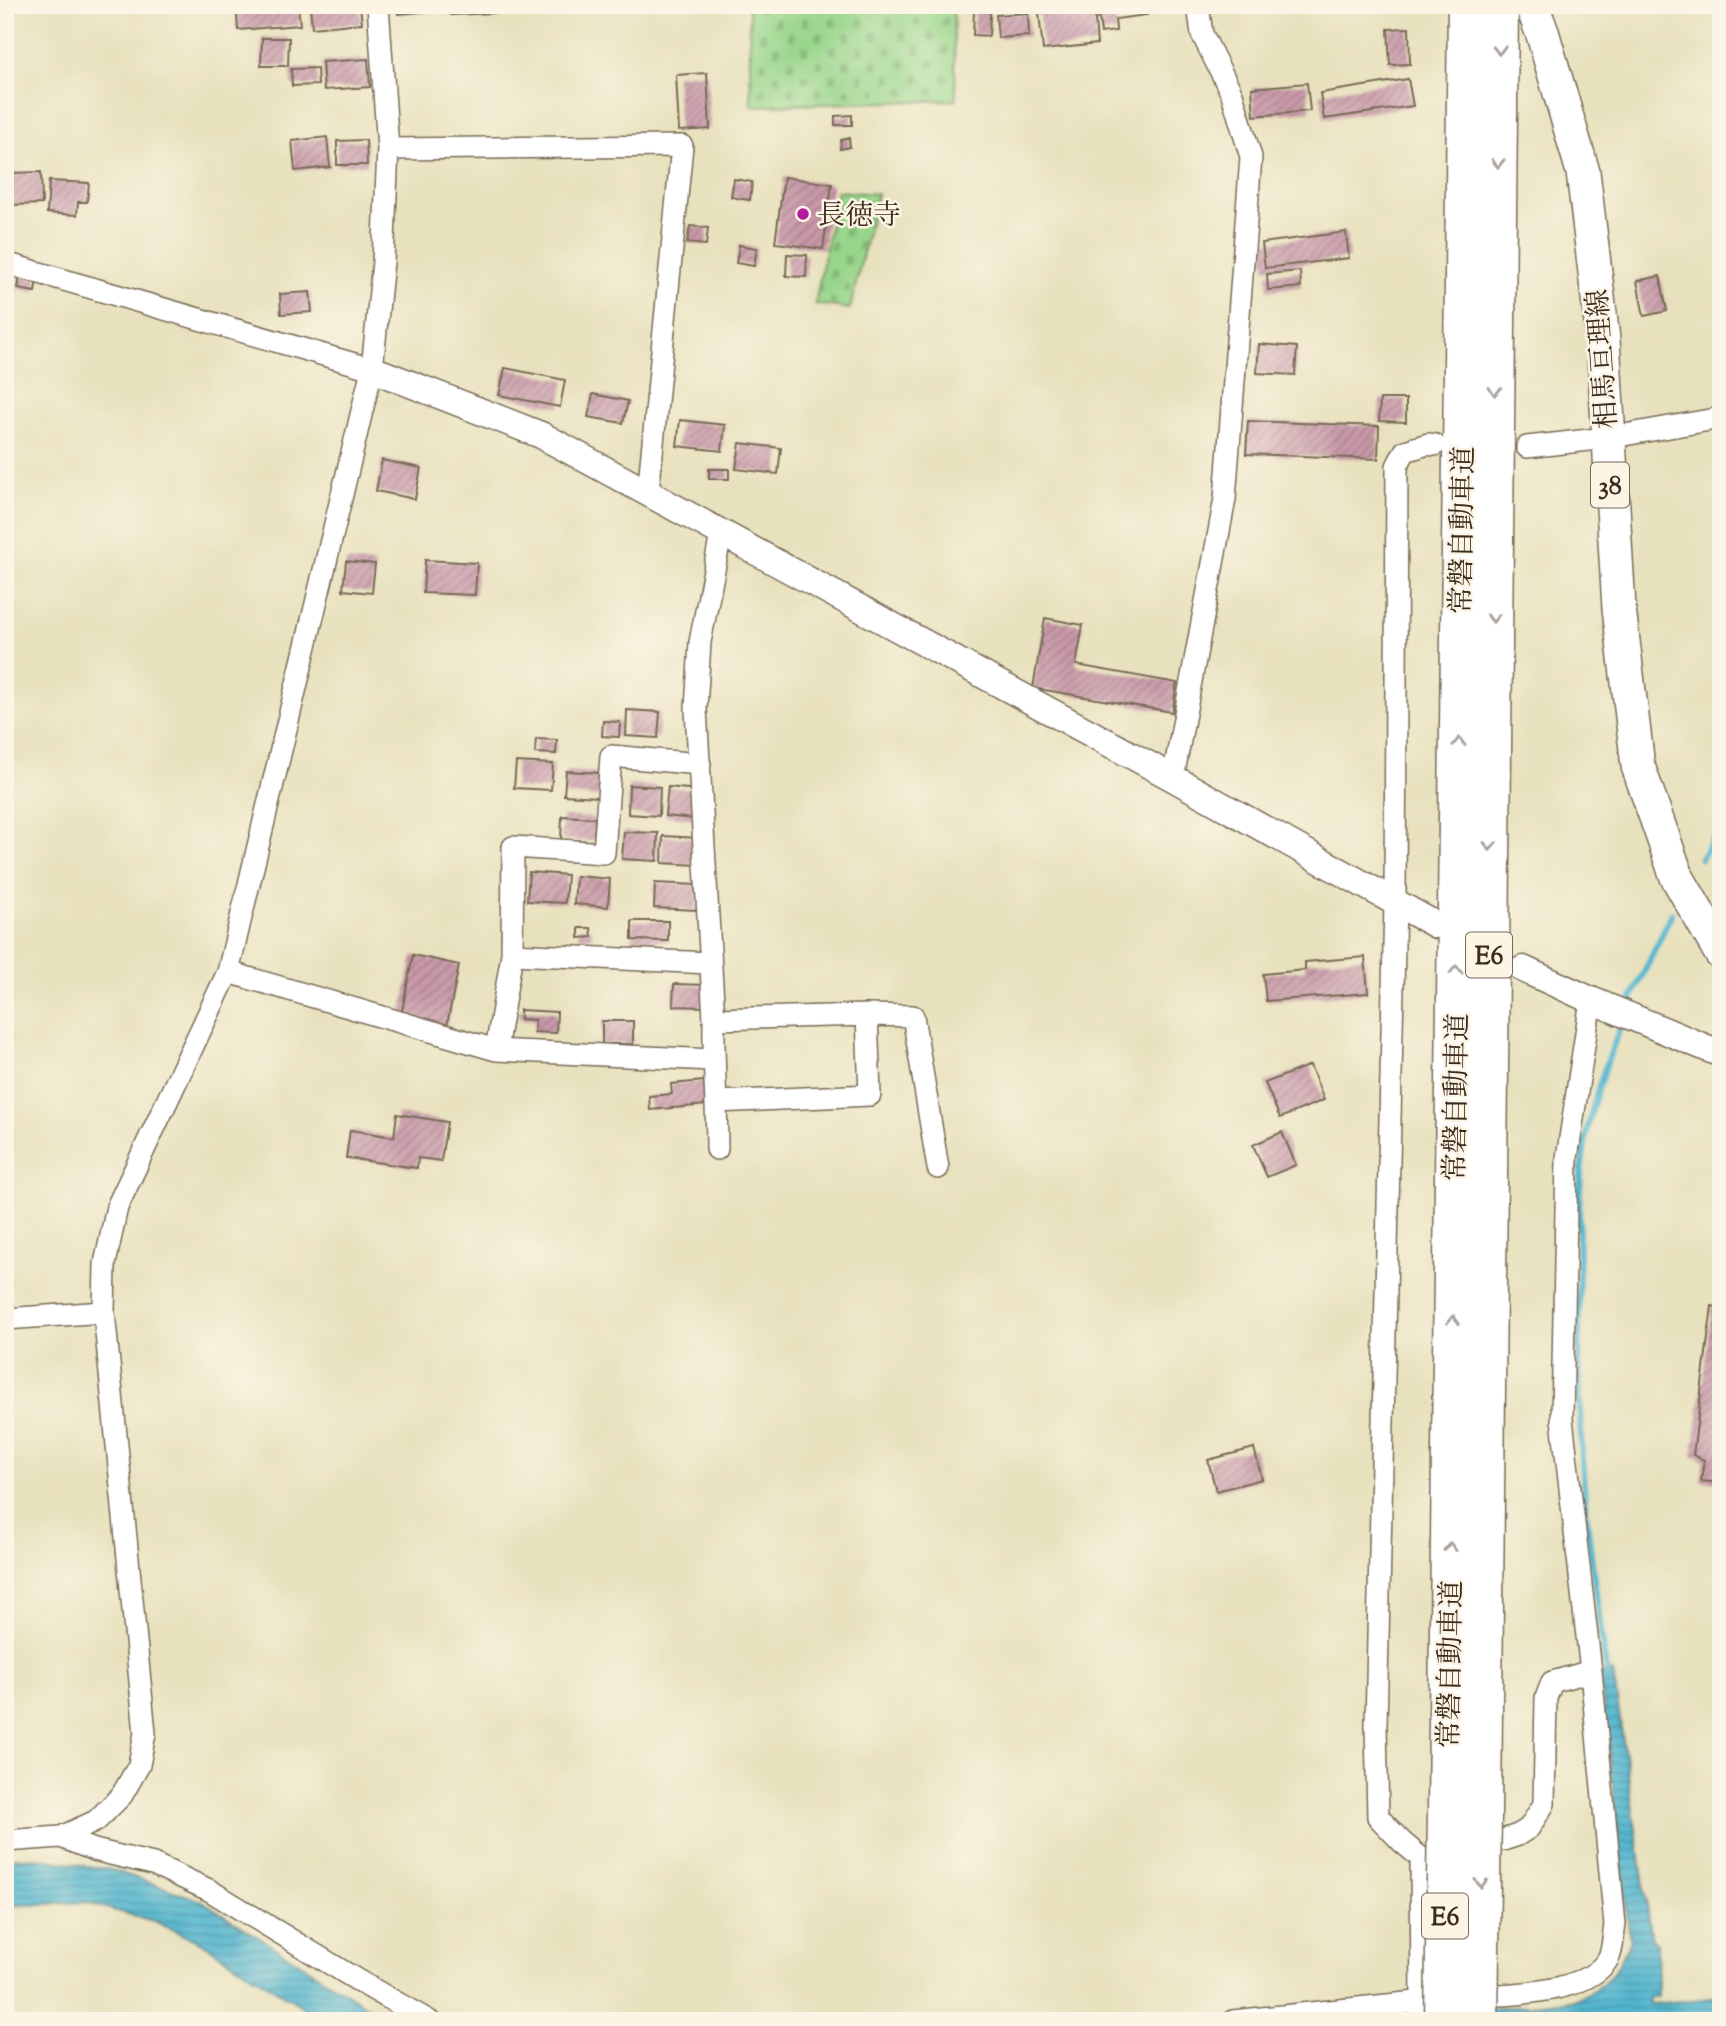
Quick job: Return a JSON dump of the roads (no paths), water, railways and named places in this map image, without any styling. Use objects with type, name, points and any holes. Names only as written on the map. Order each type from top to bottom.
[{"type":"highway","name":"常磐自動車道","points":[[1467,5],[1482,94],[1465,1813],[1479,2021]]},
{"type":"highway","name":"常磐自動車道","points":[[1482,94],[1499,5]]},
{"type":"highway","name":"常磐自動車道","points":[[1433,2011],[1465,1813]]},
{"type":"main road","name":"相馬亘理線","points":[[1532,5],[1583,172],[1602,339],[1619,608],[1638,766],[1677,877],[1721,953]]},
{"type":"street","points":[[5,1842],[61,1837],[96,1821],[122,1795],[139,1765],[145,1733],[104,1312],[105,1264],[117,1207],[228,972],[372,369],[383,262],[388,149],[378,5]]},
{"type":"street","points":[[1173,778],[1225,499],[1251,157],[1232,94],[1202,34],[1198,5]]},
{"type":"street","points":[[388,149],[682,146],[648,494]]},
{"type":"street","points":[[5,263],[372,369],[541,435],[1173,778],[1436,925]]},
{"type":"street","points":[[1527,447],[1607,438],[1721,418]]},
{"type":"street","points":[[1433,2011],[1421,1858],[1378,1817],[1376,1726],[1395,902],[1397,466],[1405,451],[1428,444],[1435,445]]},
{"type":"street","points":[[717,1149],[714,1019],[696,709],[700,642],[721,534]]},
{"type":"street","points":[[496,1050],[512,954],[513,847],[604,853],[611,756],[699,764]]},
{"type":"street","points":[[512,954],[710,963]]},
{"type":"street","points":[[1523,969],[1721,1054]]},
{"type":"street","points":[[228,972],[496,1050],[713,1060]]},
{"type":"street","points":[[1233,2021],[1433,2011],[1570,1986],[1594,1973],[1609,1958],[1615,1925],[1591,1671],[1562,1419],[1567,1158],[1591,1000]]},
{"type":"street","points":[[717,1102],[870,1095],[867,1015]]},
{"type":"street","points":[[714,1019],[913,1016],[938,1168]]},
{"type":"street","points":[[5,1319],[104,1312]]},
{"type":"street","points":[[1402,1842],[1441,1847],[1503,1840],[1529,1828],[1544,1804],[1546,1698],[1552,1682],[1591,1671]]},
{"type":"street","points":[[61,1837],[94,1850],[153,1864],[209,1890],[429,2021]]},
{"type":"water","points":[[1613,1672],[1652,1941],[1657,1942],[1658,1997],[1649,1997],[1649,2004],[1705,1999],[1721,1994],[1721,2020],[1371,2021],[1571,2001],[1602,1985],[1620,1963],[1630,1940],[1600,1673]]},
{"type":"water","points":[[5,1857],[47,1859],[116,1871],[202,1901],[390,2021],[325,2021],[202,1943],[154,1921],[84,1902],[5,1906]]},
{"type":"waterway","points":[[1701,859],[1721,825]]},
{"type":"waterway","points":[[1629,1004],[1672,913]]},
{"type":"waterway","points":[[1607,1678],[1585,1498],[1582,1450],[1579,1378],[1579,1207],[1587,1133],[1598,1089],[1620,1029]]},
{"type":"place","name":"長徳寺","points":[[803,214]]}]
